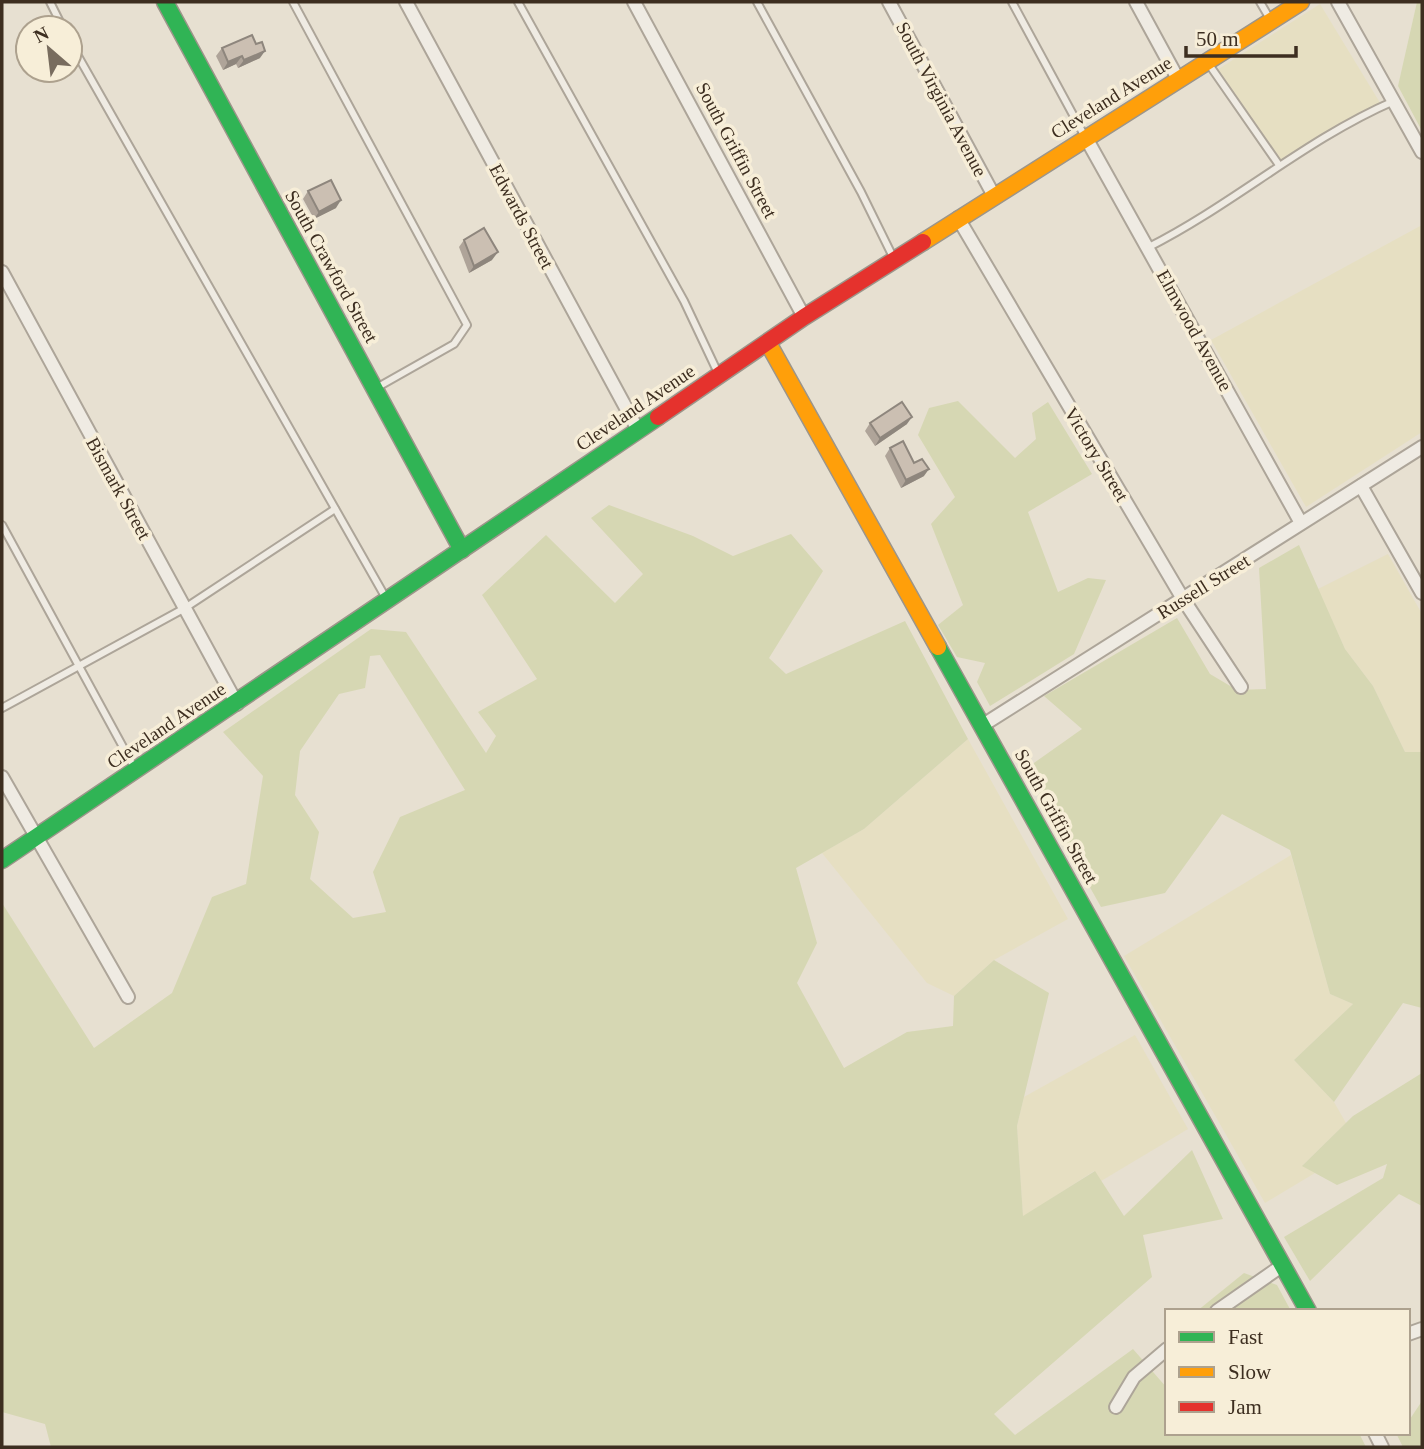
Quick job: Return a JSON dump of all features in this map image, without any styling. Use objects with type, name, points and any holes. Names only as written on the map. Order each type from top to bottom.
[{"type":"street","name":"South Crawford Street","points":[[165,2],[462,550]]},
{"type":"street","name":"Edwards Street","points":[[406,2],[638,430]]},
{"type":"street","name":"South Griffin Street","points":[[634,2],[804,317]]},
{"type":"street","name":"South Virginia Avenue","points":[[889,2],[994,196]]},
{"type":"street","points":[[1136,2],[1178,79]]},
{"type":"street","name":"Cleveland Avenue","points":[[2,860],[237,704],[804,317],[1301,2]]},
{"type":"street","points":[[1338,2],[1422,152]]},
{"type":"street","name":"Elmwood Avenue","points":[[1086,138],[1301,523]]},
{"type":"street","name":"Victory Street","points":[[958,218],[1183,599],[1241,687]]},
{"type":"street","name":"Bismark Street","points":[[2,272],[237,704]]},
{"type":"street","name":"South Griffin Street","points":[[768,343],[1307,1309]]},
{"type":"street","name":"Russell Street","points":[[983,725],[1422,447]]},
{"type":"street","points":[[1361,486],[1422,593]]},
{"type":"street","points":[[2,777],[128,997]]},
{"type":"street","points":[[1220,1309],[1283,1265]]},
{"type":"street","points":[[1116,1407],[1134,1377],[1165,1351]]},
{"type":"lane","points":[[293,2],[467,325],[454,344],[375,388]]},
{"type":"lane","points":[[518,2],[684,301],[719,376]]},
{"type":"lane","points":[[757,2],[861,192],[894,259]]},
{"type":"lane","points":[[1012,2],[1086,138]]},
{"type":"lane","points":[[1260,2],[1271,21]]},
{"type":"lane","points":[[1207,61],[1279,165]]},
{"type":"lane","points":[[84,67],[387,600]]},
{"type":"lane","points":[[1149,247],[1182,230],[1279,165],[1371,111],[1394,101]]},
{"type":"lane","points":[[2,708],[185,608],[335,509]]},
{"type":"lane","points":[[2,525],[136,771]]},
{"type":"shaded area","points":[[1320,4],[1382,106],[1279,165],[1214,72]]},
{"type":"shaded area","points":[[1422,225],[1422,432],[1306,507],[1211,340]]},
{"type":"shaded area","points":[[1388,554],[1422,614],[1422,752],[1405,752],[1373,686],[1345,649],[1318,589]]},
{"type":"shaded area","points":[[968,739],[1068,919],[994,960],[954,996],[927,983],[822,853],[864,829]]},
{"type":"shaded area","points":[[1291,855],[1330,994],[1353,1004],[1294,1060],[1334,1102],[1346,1123],[1303,1165],[1315,1173],[1265,1203],[1124,956]]},
{"type":"shaded area","points":[[1135,1035],[1188,1129],[1101,1181],[1094,1171],[1023,1217],[1017,1126],[1024,1097]]},
{"type":"green space","points":[[1417,2],[1422,2],[1422,131],[1398,86]]},
{"type":"green space","points":[[958,401],[1015,458],[1036,439],[1032,413],[1048,402],[1092,474],[1028,512],[1058,592],[1088,578],[1106,580],[1074,654],[990,706],[977,682],[985,663],[957,657],[938,625],[963,605],[931,524],[955,497],[918,435],[929,408]]},
{"type":"green space","points":[[609,505],[693,536],[733,556],[791,534],[823,571],[769,658],[786,674],[905,621],[968,739],[864,829],[796,868],[817,943],[797,983],[844,1068],[907,1032],[953,1026],[954,996],[994,960],[1049,993],[1017,1126],[1023,1216],[1095,1171],[1124,1216],[1192,1150],[1223,1219],[1143,1235],[1152,1277],[994,1414],[1015,1435],[1133,1349],[1165,1386],[1165,1435],[1360,1435],[1366,1447],[51,1447],[45,1424],[2,1412],[2,903],[94,1048],[172,993],[212,897],[246,884],[263,776],[223,732],[371,629],[406,632],[486,753],[496,736],[478,712],[537,679],[482,595],[546,535],[615,603],[643,574],[591,518]],"holes":[[[380,655],[465,790],[400,817],[373,872],[386,912],[353,918],[310,879],[319,832],[295,795],[300,751],[339,694],[365,688],[370,656]]]},
{"type":"green space","points":[[1299,545],[1345,649],[1373,686],[1405,752],[1422,752],[1422,1008],[1403,1003],[1334,1102],[1294,1060],[1353,1004],[1330,994],[1290,850],[1222,814],[1165,893],[1101,907],[1024,770],[1082,729],[1044,696],[1177,618],[1210,674],[1237,690],[1266,689],[1259,568]]},
{"type":"green space","points":[[1422,1073],[1422,1206],[1399,1194],[1310,1281],[1284,1237],[1383,1178],[1387,1164],[1337,1185],[1302,1166],[1353,1116]]},
{"type":"green space","points":[[1244,1273],[1277,1285],[1290,1309],[1199,1309]]},
{"type":"green space","points":[[1422,1401],[1422,1447],[1403,1447],[1397,1435],[1410,1435],[1410,1419]]},
{"type":"building","points":[[252,35],[256,44],[262,42],[265,51],[244,60],[242,56],[228,62],[222,48]]},
{"type":"building","points":[[331,180],[341,200],[319,212],[308,191]]},
{"type":"building","points":[[484,228],[498,252],[474,266],[464,240]]},
{"type":"building","points":[[902,402],[912,417],[880,438],[870,423]]},
{"type":"building","points":[[903,441],[914,463],[922,459],[929,469],[906,480],[890,448]]},
{"type":"traffic: fast","points":[[165,2],[462,550]]},
{"type":"traffic: fast","points":[[2,860],[658,417]]},
{"type":"traffic: fast","points":[[938,647],[1307,1309]]},
{"type":"traffic: slow","points":[[923,242],[1301,2]]},
{"type":"traffic: slow","points":[[768,343],[938,647]]},
{"type":"traffic: jam","points":[[658,417],[804,317],[923,242]]}]
